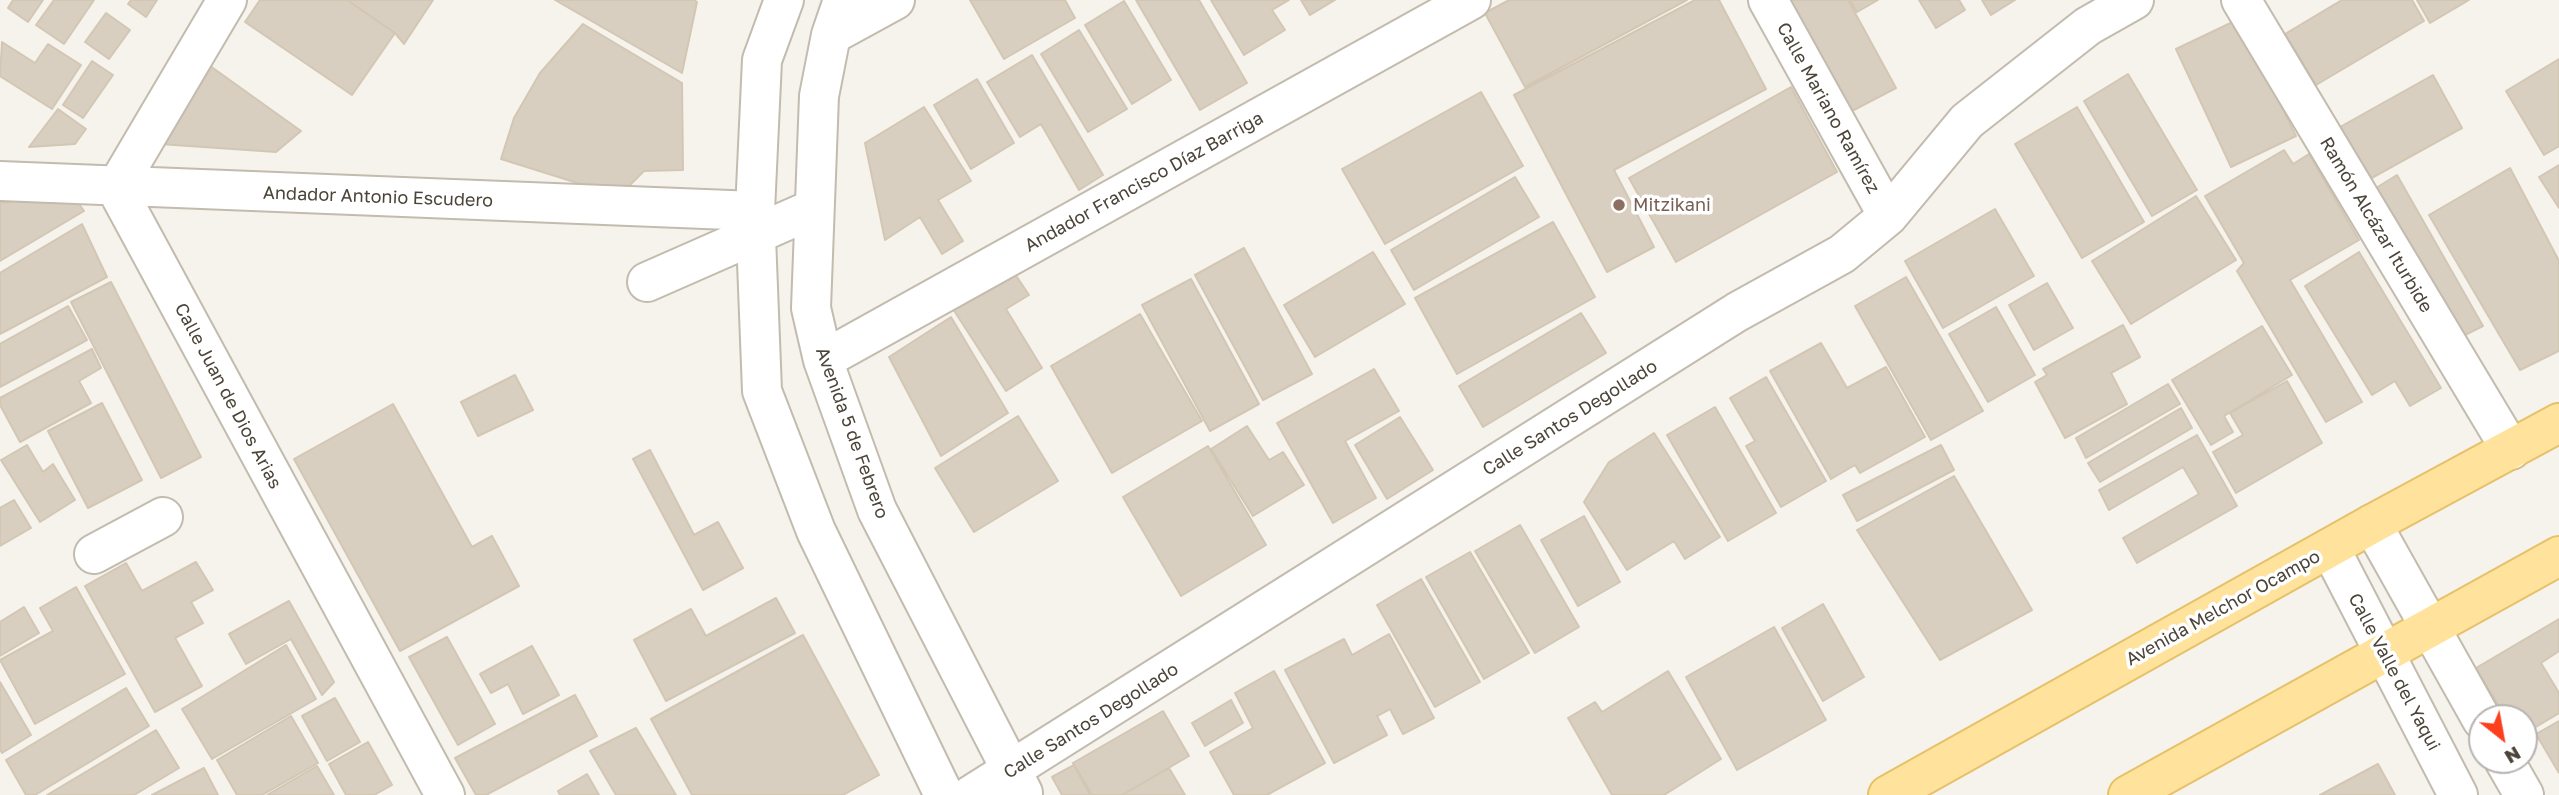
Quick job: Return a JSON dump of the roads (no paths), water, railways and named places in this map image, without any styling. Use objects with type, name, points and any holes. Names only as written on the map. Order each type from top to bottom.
[{"type":"main road","name":"Avenida Melchor Ocampo","points":[[1888,795],[2372,524],[2559,423]]},
{"type":"main road","points":[[2128,795],[2559,556]]},
{"type":"street","points":[[116,188],[227,0]]},
{"type":"street","points":[[784,0],[762,60],[755,223],[762,391],[816,531],[944,795]]},
{"type":"street","points":[[837,18],[895,0]]},
{"type":"street","name":"Calle Mariano Ramírez","points":[[1768,0],[1888,216]]},
{"type":"street","name":"Calle Santos Degollado","points":[[971,795],[1018,783],[1737,312],[1842,254],[1888,216],[1967,121],[2088,26],[2134,0]]},
{"type":"street","name":"Ramón Alcázar Iturbide","points":[[2241,0],[2511,450]]},
{"type":"street","name":"Andador Francisco Díaz Barriga","points":[[823,360],[1468,2]]},
{"type":"street","name":"Avenida 5 de Febrero","points":[[837,18],[819,96],[813,209],[811,308],[823,360],[877,510],[1018,783]]},
{"type":"street","name":"Andador Antonio Escudero","points":[[0,181],[755,223]]},
{"type":"street","name":"Calle Juan de Dios Arias","points":[[116,188],[445,795]]},
{"type":"street","points":[[647,282],[755,223],[813,209]]},
{"type":"street","points":[[94,554],[163,517]]},
{"type":"street","points":[[2372,524],[2473,704]]},
{"type":"street","name":"Calle Valle del Yaqui","points":[[2330,548],[2458,795]]},
{"type":"street","points":[[2512,774],[2524,795]]},
{"type":"place","name":"Mitzikani","points":[[1619,205]]}]
